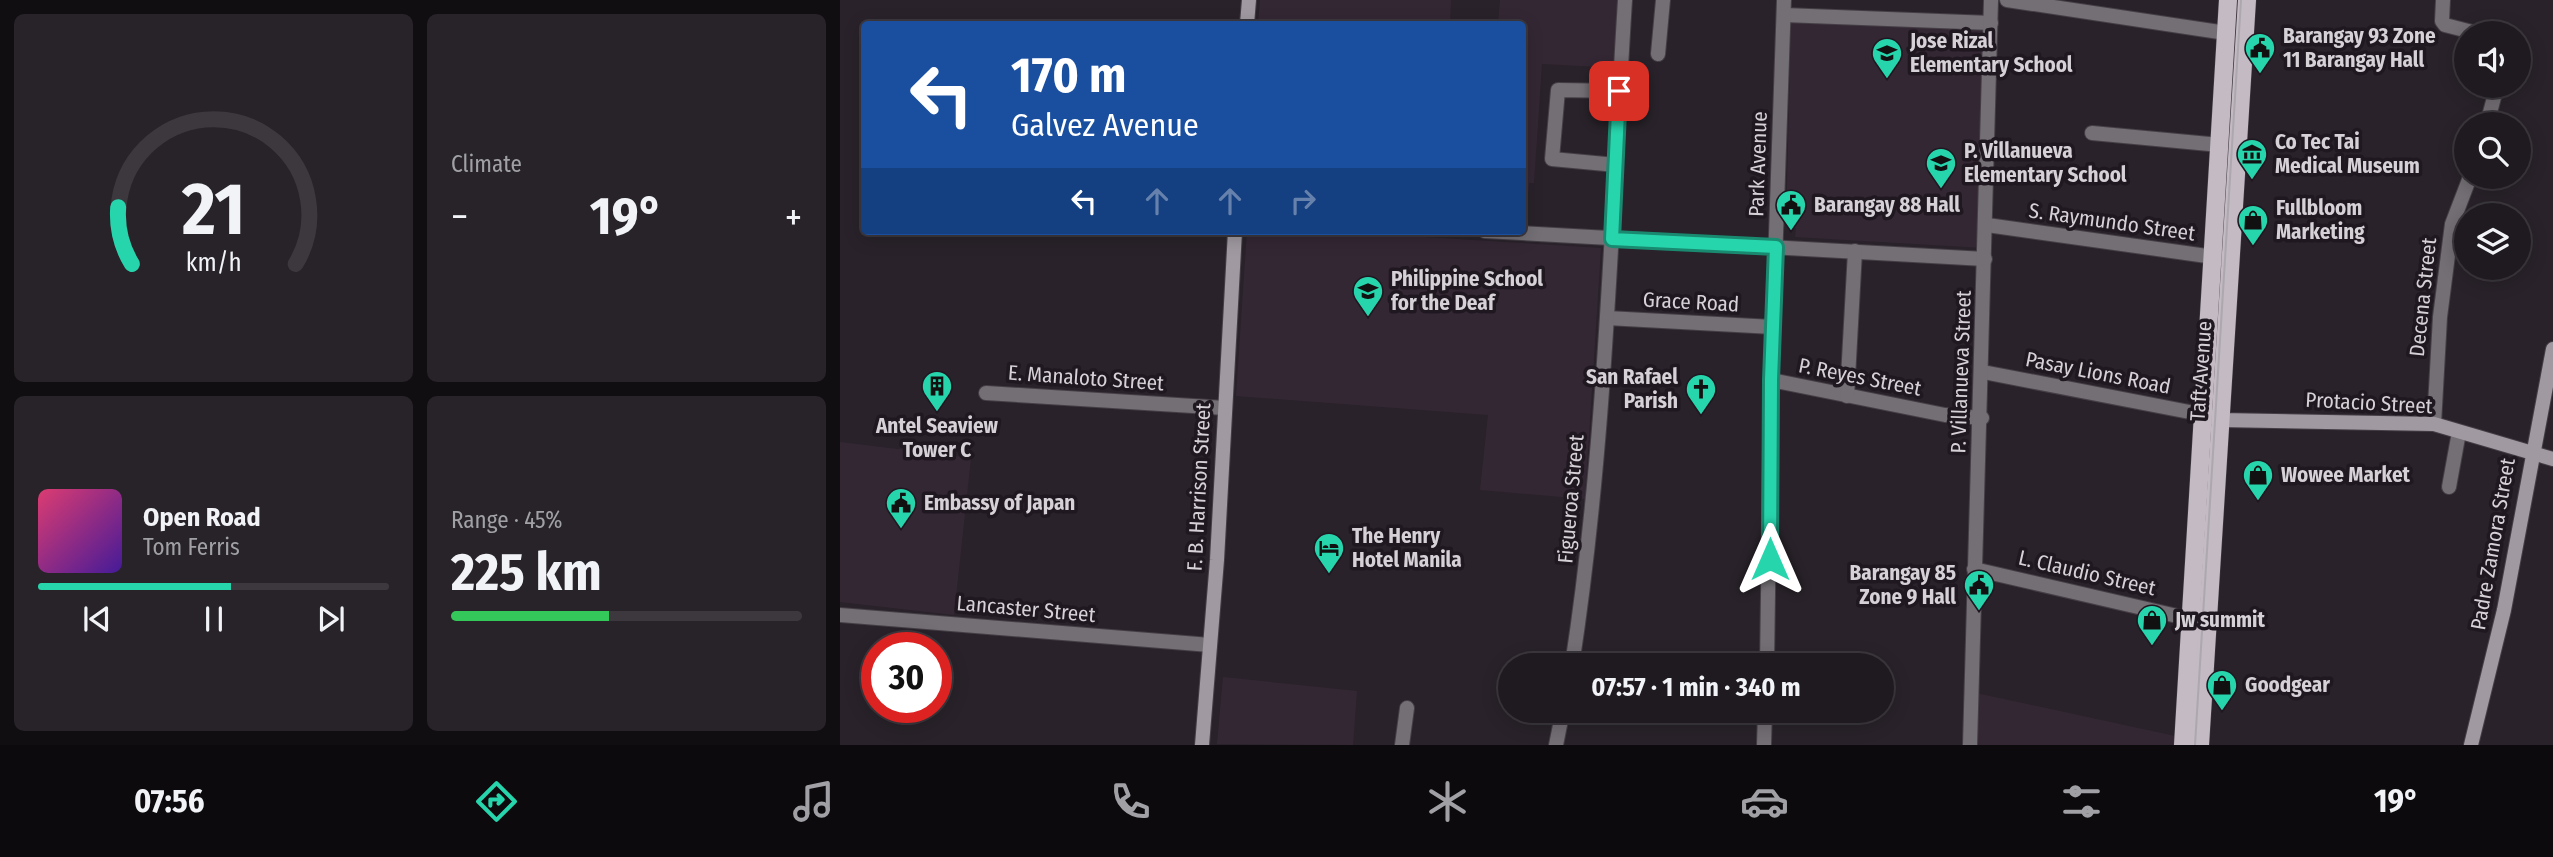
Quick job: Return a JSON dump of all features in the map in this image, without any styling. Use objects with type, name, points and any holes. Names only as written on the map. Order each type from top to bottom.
[{"type":"main road","name":"Taft Avenue","points":[[2200,745],[2213,418],[2234,61],[2226,33],[2228,0]]},
{"type":"main road","name":"Taft Avenue","points":[[2226,190],[2220,145],[2247,0]]},
{"type":"main road","name":"Taft Avenue","points":[[2183,745],[2190,619],[2213,418]]},
{"type":"street","points":[[1247,21],[1249,0]]},
{"type":"street","name":"Figueroa Street","points":[[1574,653],[1593,503],[1607,318],[1625,0]]},
{"type":"street","points":[[1658,54],[1662,0]]},
{"type":"street","name":"P. Villanueva Street","points":[[1970,745],[1974,569],[1982,418],[1991,0]]},
{"type":"street","points":[[2007,0],[2226,33]]},
{"type":"street","points":[[2443,0],[2442,21],[2445,25],[2454,27]]},
{"type":"street","points":[[1784,7],[1991,23]]},
{"type":"street","name":"Park Avenue","points":[[1767,653],[1771,380],[1784,7]]},
{"type":"street","points":[[1616,165],[1552,159],[1558,90],[1619,91]]},
{"type":"street","points":[[2092,133],[2220,145]]},
{"type":"street","name":"Decena Street","points":[[2434,424],[2440,317],[2452,224],[2465,189]]},
{"type":"street","name":"S. Raymundo Street","points":[[1987,225],[2222,258]]},
{"type":"street","points":[[1526,234],[1986,259]]},
{"type":"street","name":"F. B. Harrison Street","points":[[1202,745],[1235,235]]},
{"type":"street","points":[[1847,396],[1855,251]]},
{"type":"street","name":"Grace Road","points":[[1607,318],[1773,327]]},
{"type":"street","name":"Padre Zamora Street","points":[[2471,745],[2504,610],[2531,454],[2553,349]]},
{"type":"street","name":"Pasay Lions Road","points":[[1983,372],[2213,418]]},
{"type":"street","name":"P. Reyes Street","points":[[1771,380],[1945,415],[1982,418]]},
{"type":"street","name":"E. Manaloto Street","points":[[986,393],[1225,408]]},
{"type":"street","name":"Protacio Street","points":[[2213,418],[2434,424],[2553,459]]},
{"type":"street","points":[[2449,486],[2459,432]]},
{"type":"street","name":"L. Claudio Street","points":[[1974,569],[2190,619]]},
{"type":"street","name":"Lancaster Street","points":[[840,615],[1210,645]]},
{"type":"street","points":[[1402,745],[1407,708]]},
{"type":"street","points":[[1556,745],[1560,723]]},
{"type":"street","points":[[1764,745],[1765,723]]},
{"type":"shaded area","points":[[1260,0],[1451,0],[1450,21],[1258,21]]},
{"type":"shaded area","points":[[1500,0],[1622,0],[1618,68],[1542,64],[1534,183],[1529,183],[1526,226],[1526,21],[1498,21]]},
{"type":"shaded area","name":"Jose Rizal Elementary School","points":[[1791,19],[1986,28],[1984,248],[1795,237],[1796,228],[1786,227]]},
{"type":"shaded area","name":"Philippine School for the Deaf","points":[[1247,235],[1393,235],[1601,248],[1585,499],[1480,490],[1488,415],[1236,396]]},
{"type":"shaded area","name":"Embassy of Japan","points":[[840,442],[971,458],[954,615],[840,602]]},
{"type":"shaded area","points":[[1223,677],[1357,691],[1353,745],[1217,744]]},
{"type":"shaded area","points":[[1976,693],[2175,736],[2174,745],[1975,745]]},
{"type":"tram line","points":[[2195,745],[2241,0]]},
{"type":"place","name":"Barangay 93 Zone 11 Barangay Hall","points":[[2260,75]]},
{"type":"place","name":"Jose Rizal Elementary School","points":[[1887,80]]},
{"type":"place","name":"Co Tec Tai Medical Museum","points":[[2252,181]]},
{"type":"place","name":"P. Villanueva Elementary School","points":[[1941,190]]},
{"type":"place","name":"Barangay 88 Hall","points":[[1791,232]]},
{"type":"place","name":"Fullbloom Marketing","points":[[2253,247]]},
{"type":"place","name":"Philippine School for the Deaf","points":[[1368,318]]},
{"type":"place","name":"Antel Seaview Tower C","points":[[937,413]]},
{"type":"place","name":"San Rafael Parish","points":[[1701,416]]},
{"type":"place","name":"Wowee Market","points":[[2258,502]]},
{"type":"place","name":"Embassy of Japan","points":[[901,530]]},
{"type":"place","name":"The Henry Hotel Manila","points":[[1329,575]]},
{"type":"place","name":"Barangay 85 Zone 9 Hall","points":[[1979,612]]},
{"type":"place","name":"Jw summit","points":[[2152,647]]},
{"type":"place","name":"Goodgear","points":[[2222,712]]},
{"type":"route","points":[[1619,91],[1612,239],[1776,247],[1771,380],[1770,559]]}]
